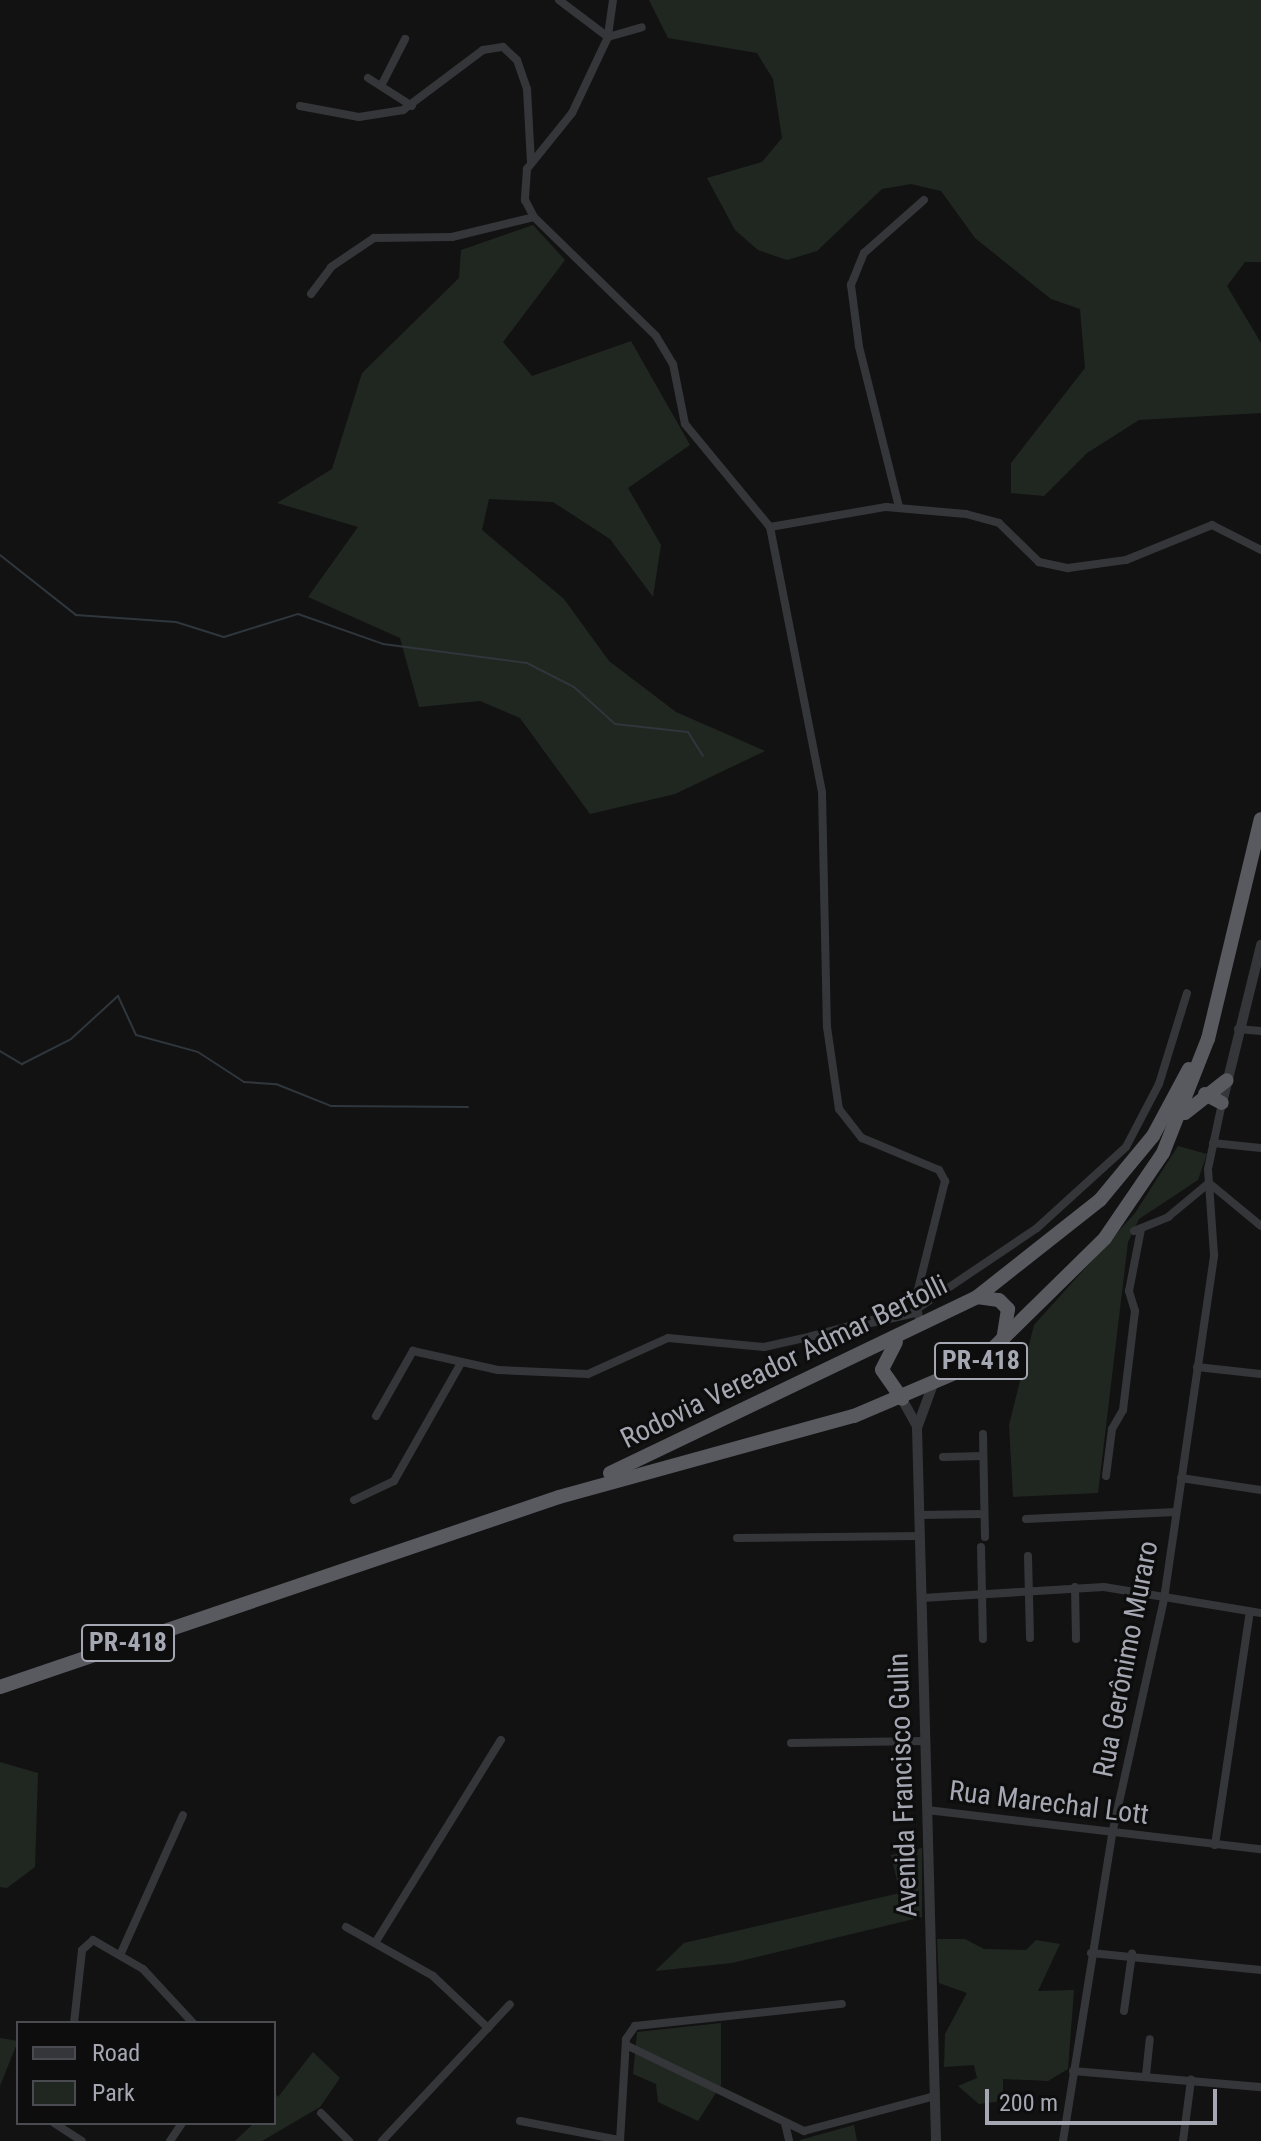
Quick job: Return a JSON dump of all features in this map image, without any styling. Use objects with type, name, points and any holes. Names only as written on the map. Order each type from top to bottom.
[{"type":"highway","name":"Rodovia Vereador Admar Bertolli","points":[[0,1687],[559,1497],[902,1399],[932,1387],[1002,1344],[1116,1223],[1175,1126],[1218,996],[1261,819]]},
{"type":"highway","name":"Rodovia Vereador Admar Bertolli","points":[[559,1497],[922,1329],[977,1297],[1079,1220],[1141,1153],[1182,1084],[1218,996]]},
{"type":"highway","points":[[1175,1126],[1205,1094],[1227,1080]]},
{"type":"highway","points":[[1205,1094],[1222,1103]]},
{"type":"highway","points":[[977,1297],[1008,1309],[1002,1344]]},
{"type":"highway","points":[[899,1339],[882,1370],[902,1399]]},
{"type":"street","points":[[559,0],[608,37]]},
{"type":"street","points":[[531,163],[572,113],[608,37],[613,0]]},
{"type":"street","points":[[608,37],[642,27]]},
{"type":"street","points":[[381,86],[405,39]]},
{"type":"street","points":[[300,106],[359,117],[412,106],[483,50],[503,47],[517,60],[527,89],[531,163],[524,188],[534,217],[656,336],[673,364],[685,424],[770,527],[822,792],[827,1027],[839,1109],[862,1138],[939,1170],[945,1181],[916,1313],[922,1329]]},
{"type":"street","points":[[368,78],[412,106]]},
{"type":"street","points":[[899,507],[859,346],[851,285],[864,253],[924,200]]},
{"type":"street","points":[[311,294],[331,267],[374,238],[452,237],[534,217]]},
{"type":"street","points":[[770,527],[899,507],[993,520],[1028,556],[1068,568],[1126,560],[1212,525],[1261,550]]},
{"type":"street","points":[[1222,1103],[1261,945]]},
{"type":"street","points":[[376,1416],[409,1352],[461,1363],[588,1374],[668,1338],[792,1343],[863,1323],[916,1313],[1037,1228],[1126,1147],[1159,1084],[1187,993]]},
{"type":"street","points":[[1238,1029],[1261,1031]]},
{"type":"street","name":"Rua Gerônimo Muraro","points":[[1063,2141],[1112,1834],[1164,1599],[1215,1240],[1209,1183],[1213,1143],[1222,1103]]},
{"type":"street","points":[[1213,1143],[1261,1148]]},
{"type":"street","points":[[1106,1476],[1112,1429],[1123,1410],[1135,1311],[1129,1291],[1138,1230],[1209,1183],[1261,1226]]},
{"type":"street","points":[[354,1500],[394,1481],[461,1363]]},
{"type":"street","points":[[1197,1367],[1261,1374]]},
{"type":"street","name":"Avenida Francisco Gulin","points":[[932,1387],[917,1428],[936,2141]]},
{"type":"street","name":"Avenida Francisco Gulin","points":[[902,1399],[917,1428]]},
{"type":"street","points":[[983,1434],[985,1537]]},
{"type":"street","points":[[943,1457],[983,1456]]},
{"type":"street","points":[[1181,1478],[1261,1490]]},
{"type":"street","points":[[1026,1519],[1176,1512]]},
{"type":"street","points":[[920,1515],[984,1514]]},
{"type":"street","points":[[737,1538],[920,1536]]},
{"type":"street","points":[[981,1547],[983,1639]]},
{"type":"street","points":[[1028,1556],[1030,1638]]},
{"type":"street","points":[[1075,1587],[1076,1639]]},
{"type":"street","points":[[922,1598],[982,1591],[1075,1587],[1261,1613]]},
{"type":"street","points":[[1215,1845],[1250,1612]]},
{"type":"street","points":[[375,1943],[501,1740]]},
{"type":"street","points":[[791,1743],[925,1741]]},
{"type":"street","name":"Rua Marechal Lott","points":[[927,1810],[1261,1849]]},
{"type":"street","points":[[121,1953],[183,1815]]},
{"type":"street","points":[[346,1927],[433,1976],[488,2028]]},
{"type":"street","points":[[74,2021],[84,1945],[93,1940],[121,1953],[191,2021]]},
{"type":"street","points":[[1091,1953],[1132,1954],[1261,1970]]},
{"type":"street","points":[[1124,2011],[1132,1954]]},
{"type":"street","points":[[382,2141],[510,2004]]},
{"type":"street","points":[[520,2121],[620,2141],[626,2045],[635,2026],[842,2004]]},
{"type":"street","points":[[1146,2075],[1150,2039]]},
{"type":"street","points":[[626,2045],[785,2123],[809,2131],[935,2096]]},
{"type":"street","points":[[1073,2071],[1261,2087]]},
{"type":"street","points":[[1183,2141],[1191,2080]]},
{"type":"street","points":[[321,2113],[349,2141]]},
{"type":"street","points":[[785,2123],[789,2141]]},
{"type":"street","points":[[57,2125],[82,2141]]},
{"type":"green space","points":[[649,0],[1261,0],[1261,262],[1245,262],[1227,286],[1261,343],[1261,413],[1139,420],[1087,453],[1044,496],[1011,493],[1011,463],[1085,368],[1080,309],[1051,299],[975,238],[941,191],[911,184],[882,189],[817,251],[787,260],[758,250],[735,230],[707,178],[762,162],[782,138],[773,79],[757,53],[668,38]]},
{"type":"green space","points":[[533,225],[565,260],[503,342],[532,376],[631,341],[690,445],[628,488],[661,545],[653,597],[610,539],[553,502],[489,499],[482,530],[564,599],[609,661],[676,712],[765,751],[675,794],[590,814],[520,718],[480,701],[419,707],[400,638],[308,597],[358,527],[277,503],[332,469],[362,373],[459,278],[461,250]]},
{"type":"green space","points":[[1178,1146],[1207,1154],[1198,1180],[1139,1219],[1128,1242],[1098,1493],[1013,1497],[1009,1425],[1034,1325],[1135,1213]]},
{"type":"green space","points":[[0,1762],[38,1773],[35,1867],[7,1888],[0,1887]]},
{"type":"green space","points":[[922,1848],[922,1917],[732,1963],[655,1971],[684,1943],[900,1893],[891,1855]]},
{"type":"green space","points":[[937,1939],[965,1939],[984,1949],[1026,1950],[1036,1940],[1060,1944],[1038,1991],[1074,1990],[1068,2069],[1048,2081],[1003,2079],[1003,2101],[979,2104],[958,2086],[977,2078],[974,2065],[944,2067],[945,2034],[967,1993],[939,1983]]},
{"type":"green space","points":[[721,2023],[721,2085],[698,2121],[658,2102],[656,2084],[633,2074],[637,2032]]},
{"type":"green space","points":[[0,2038],[16,2041],[16,2046],[0,2086]]},
{"type":"green space","points":[[313,2052],[340,2078],[320,2107],[262,2141],[235,2141],[252,2125],[276,2125],[276,2094],[278,2097]]},
{"type":"green space","points":[[854,2125],[857,2141],[800,2140]]},
{"type":"waterway","points":[[0,555],[76,615],[176,622],[224,637],[298,614],[383,644],[527,663],[574,687],[615,724],[688,732],[703,756]]},
{"type":"waterway","points":[[0,1051],[22,1064],[71,1039],[118,996],[136,1035],[198,1052],[244,1082],[276,1084],[331,1106],[468,1107]]}]
